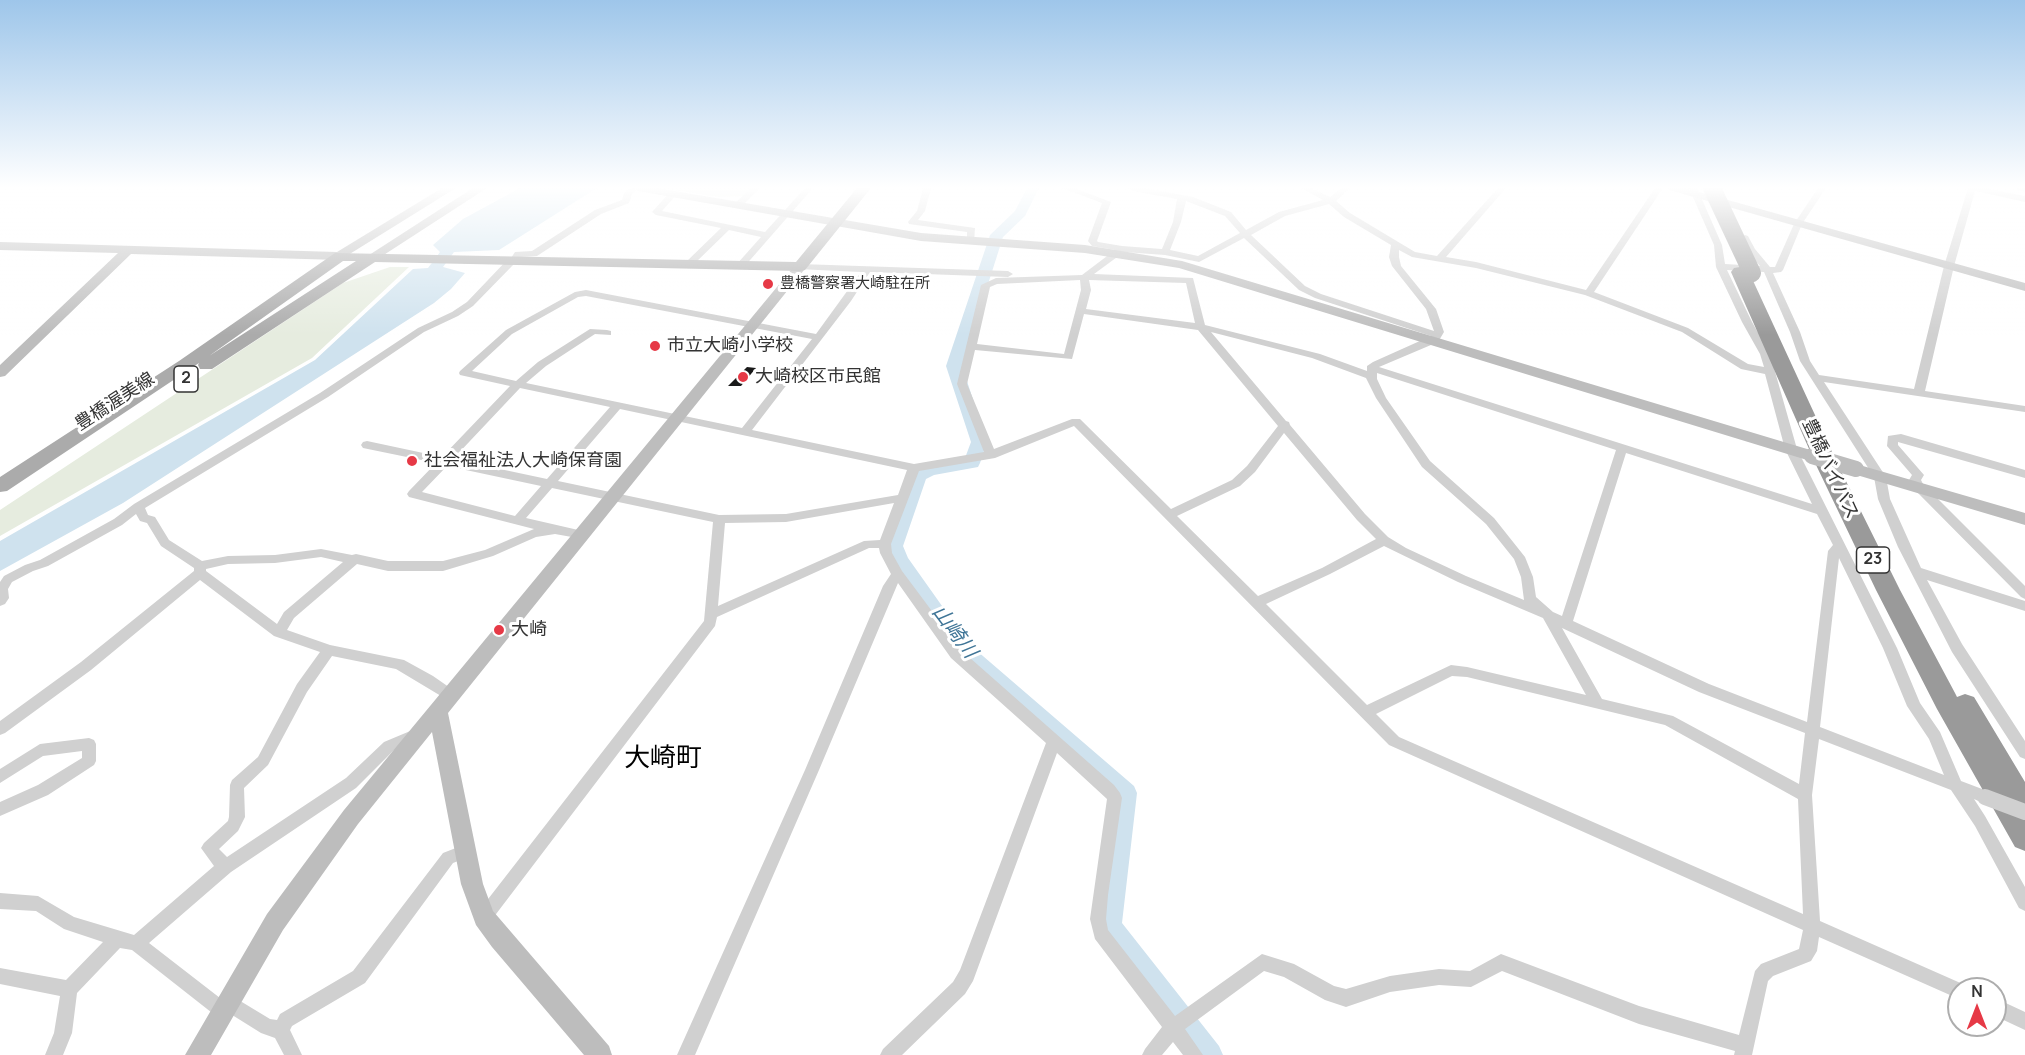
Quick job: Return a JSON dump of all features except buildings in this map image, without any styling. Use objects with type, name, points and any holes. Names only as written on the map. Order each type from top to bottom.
[{"type":"highway","name":"豊橋バイパス","points":[[1725,237],[1745,271],[1906,593],[1966,706],[2025,807]]},
{"type":"highway","name":"豊橋バイパス","points":[[1732,237],[1828,467],[1888,590],[1946,701],[2025,838]]},
{"type":"main road","points":[[340,256],[800,267],[824,237]]},
{"type":"main road","name":"豊橋渥美線","points":[[0,486],[185,365],[340,256]]},
{"type":"main road","points":[[237,328],[350,263],[372,257]]},
{"type":"main road","name":"豊橋渥美線","points":[[0,501],[372,257]]},
{"type":"main road","points":[[337,280],[382,264],[417,259]]},
{"type":"street","points":[[0,246],[340,256],[370,237]]},
{"type":"street","points":[[372,257],[403,237]]},
{"type":"street","points":[[0,601],[3,598],[2,589],[8,579],[53,558],[118,522],[138,507],[324,395],[421,330],[455,314],[490,284],[518,254],[534,254],[560,237]]},
{"type":"street","points":[[689,264],[716,237]]},
{"type":"street","points":[[741,265],[764,237]]},
{"type":"street","points":[[924,237],[1119,251],[1165,252],[1199,259],[1237,237]]},
{"type":"street","points":[[1093,237],[1092,241],[1095,244],[1435,337]]},
{"type":"street","points":[[1165,252],[1171,237]]},
{"type":"street","points":[[1248,237],[1309,293],[1435,337],[1812,456],[2025,519]]},
{"type":"street","points":[[1381,237],[1412,254],[1545,281],[1588,293],[1685,330],[1745,367],[1771,372]]},
{"type":"street","points":[[1440,258],[1458,237]]},
{"type":"street","points":[[1588,293],[1626,237]]},
{"type":"street","points":[[1745,237],[1751,250],[1745,271],[1747,322],[1765,354],[1791,449],[1890,648],[1914,706],[1935,736],[1956,786],[1980,821],[2025,903]]},
{"type":"street","points":[[1745,271],[1778,270],[1792,237]]},
{"type":"street","points":[[1846,237],[2025,287]]},
{"type":"street","points":[[1919,392],[1958,237]]},
{"type":"street","points":[[1395,246],[1394,257],[1397,266],[1431,309],[1439,332],[1435,337],[1377,363],[1371,378],[1381,399],[1426,464],[1490,521],[1519,556],[1527,577],[1530,599],[1548,615],[1596,702]]},
{"type":"street","points":[[0,373],[128,250]]},
{"type":"street","points":[[991,455],[962,384],[986,285],[996,281],[1084,278],[1119,251]]},
{"type":"street","points":[[304,255],[312,265],[313,270],[309,276]]},
{"type":"street","points":[[196,1055],[275,922],[351,817],[800,267],[1190,280],[1201,327],[1361,517],[1384,540],[1462,579],[1548,615],[1704,688],[2025,812]]},
{"type":"street","points":[[745,432],[848,299],[867,270]]},
{"type":"street","points":[[1745,271],[1795,332],[1805,362],[1880,477],[1884,498],[1904,548],[1957,648],[2025,753]]},
{"type":"street","points":[[972,347],[1068,357],[1086,290],[1084,278]]},
{"type":"street","points":[[817,337],[586,293],[575,295],[509,333],[464,373],[914,468],[991,455],[1076,421],[1394,741],[1423,756],[1947,986]]},
{"type":"street","points":[[1081,311],[1201,327],[1316,356],[1822,511]]},
{"type":"street","points":[[583,535],[412,494],[518,384],[542,364],[593,331],[607,333]]},
{"type":"street","points":[[1816,378],[2025,409]]},
{"type":"street","points":[[517,521],[618,405]]},
{"type":"street","points":[[1169,515],[1236,483],[1251,469],[1284,424]]},
{"type":"street","points":[[2025,474],[1894,438],[1891,443],[1918,475],[1915,480],[1918,487],[2025,594]]},
{"type":"street","points":[[367,445],[719,519],[786,518],[901,498]]},
{"type":"street","points":[[1566,624],[1622,449]]},
{"type":"street","points":[[914,468],[885,544],[886,554],[956,654],[1109,790],[1115,798],[1100,895],[1098,919],[1101,933],[1194,1055]]},
{"type":"street","points":[[138,507],[144,518],[151,520],[165,543],[279,632],[329,650],[399,664],[428,680],[445,704],[472,884],[484,917],[600,1055]]},
{"type":"street","points":[[484,917],[710,622],[719,519]]},
{"type":"street","points":[[0,729],[86,666],[200,569],[228,561],[275,559],[321,553],[356,558],[387,566],[443,566],[489,553],[534,533],[555,530]]},
{"type":"street","points":[[1255,603],[1326,571],[1384,540]]},
{"type":"street","points":[[712,614],[868,544],[885,544]]},
{"type":"street","points":[[1151,1055],[1173,1028],[1262,962],[1288,970],[1331,994],[1346,998],[1390,984],[1439,977],[1471,979],[1501,962],[1639,1015],[1744,1050],[1761,977],[1767,970],[1805,955],[1809,951],[1812,925],[1805,795],[1834,551],[1839,548]]},
{"type":"street","points":[[279,632],[289,615],[356,558]]},
{"type":"street","points":[[1918,572],[2025,606]]},
{"type":"street","points":[[686,1055],[812,770],[890,586],[898,574]]},
{"type":"street","points":[[225,867],[209,848],[233,826],[237,817],[237,785],[263,761],[302,687],[329,650]]},
{"type":"street","points":[[1365,713],[1451,670],[1668,720],[1805,795]]},
{"type":"street","points":[[136,943],[225,867],[351,783],[389,746],[421,732]]},
{"type":"street","points":[[889,1055],[959,988],[967,975],[1054,742]]},
{"type":"street","points":[[0,777],[40,750],[89,744],[89,761],[43,790],[0,809]]},
{"type":"street","points":[[280,1030],[286,1020],[359,977],[448,858],[466,851]]},
{"type":"street","points":[[0,901],[38,904],[70,923],[136,943],[225,1006],[267,1027],[280,1030],[293,1055]]},
{"type":"street","points":[[54,1055],[63,1033],[69,989],[117,939]]},
{"type":"street","points":[[0,976],[69,989]]},
{"type":"street","points":[[2007,1013],[2025,1021]]},
{"type":"shaded area","points":[[390,267],[409,267],[312,358],[0,536],[0,510],[343,283]]},
{"type":"water","points":[[442,237],[519,237],[499,250],[454,252],[443,267],[465,273],[434,303],[123,503],[0,571],[0,541],[315,360],[413,269],[428,268],[440,252],[433,245]]},
{"type":"waterway","name":"山崎川","points":[[996,237],[954,366],[979,442],[972,463],[930,470],[919,476],[894,546],[900,560],[962,650],[1126,793],[1109,926],[1210,1055]]},
{"type":"place","name":"豊橋警察署大崎駐在所","points":[[768,284]]},
{"type":"place","name":"市立大崎小学校","points":[[655,346]]},
{"type":"place","name":"大崎校区市民館","points":[[743,377]]},
{"type":"place","name":"社会福祉法人大崎保育園","points":[[412,461]]},
{"type":"place","name":"大崎","points":[[499,630]]},
{"type":"district","name":"大崎町","points":[[663,759]]}]
